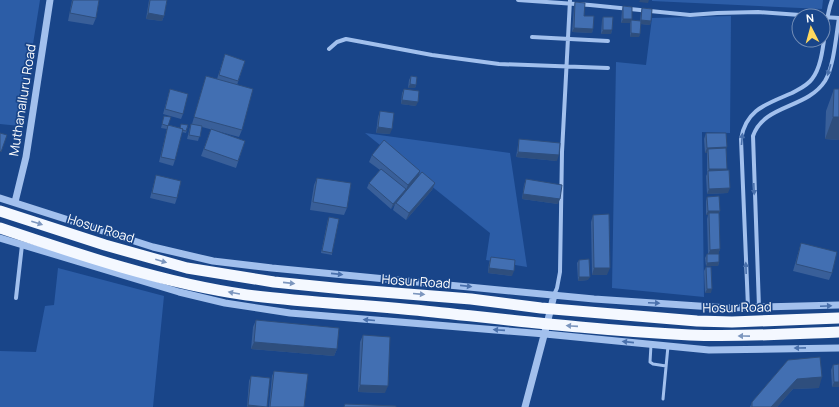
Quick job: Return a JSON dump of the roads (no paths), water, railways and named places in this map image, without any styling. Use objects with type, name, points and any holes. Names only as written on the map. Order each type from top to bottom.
[{"type":"highway","name":"Hosur Road","points":[[0,210],[105,245],[187,268],[226,275],[328,288],[471,299],[550,309],[697,322],[839,318]]},
{"type":"highway","points":[[0,228],[116,265],[170,280],[247,295],[308,302],[432,311],[546,329],[751,336],[839,332]]},
{"type":"street","name":"Muthanalluru Road","points":[[15,202],[26,157],[50,0]]},
{"type":"street","points":[[518,0],[570,2],[690,15],[758,12],[791,14]]},
{"type":"street","points":[[748,307],[741,139],[742,133],[747,121],[760,107],[800,89],[812,79],[819,65],[832,0]]},
{"type":"street","points":[[525,407],[560,272],[562,152],[570,2]]},
{"type":"street","points":[[759,307],[753,136],[757,126],[766,117],[805,99],[817,91],[821,86],[830,68],[839,18]]},
{"type":"street","points":[[532,37],[608,41]]},
{"type":"street","points":[[329,49],[337,42],[346,39],[432,55],[499,64],[567,65],[608,68]]},
{"type":"street","points":[[0,198],[153,247],[213,260],[279,269],[594,299],[728,308],[839,305]]},
{"type":"street","points":[[0,238],[179,292],[224,303],[290,313],[546,329],[651,345],[709,350],[839,348]]},
{"type":"street","points":[[16,298],[22,245]]},
{"type":"lane","points":[[651,345],[650,362],[652,364],[666,366]]},
{"type":"lane","points":[[663,399],[668,346]]}]
